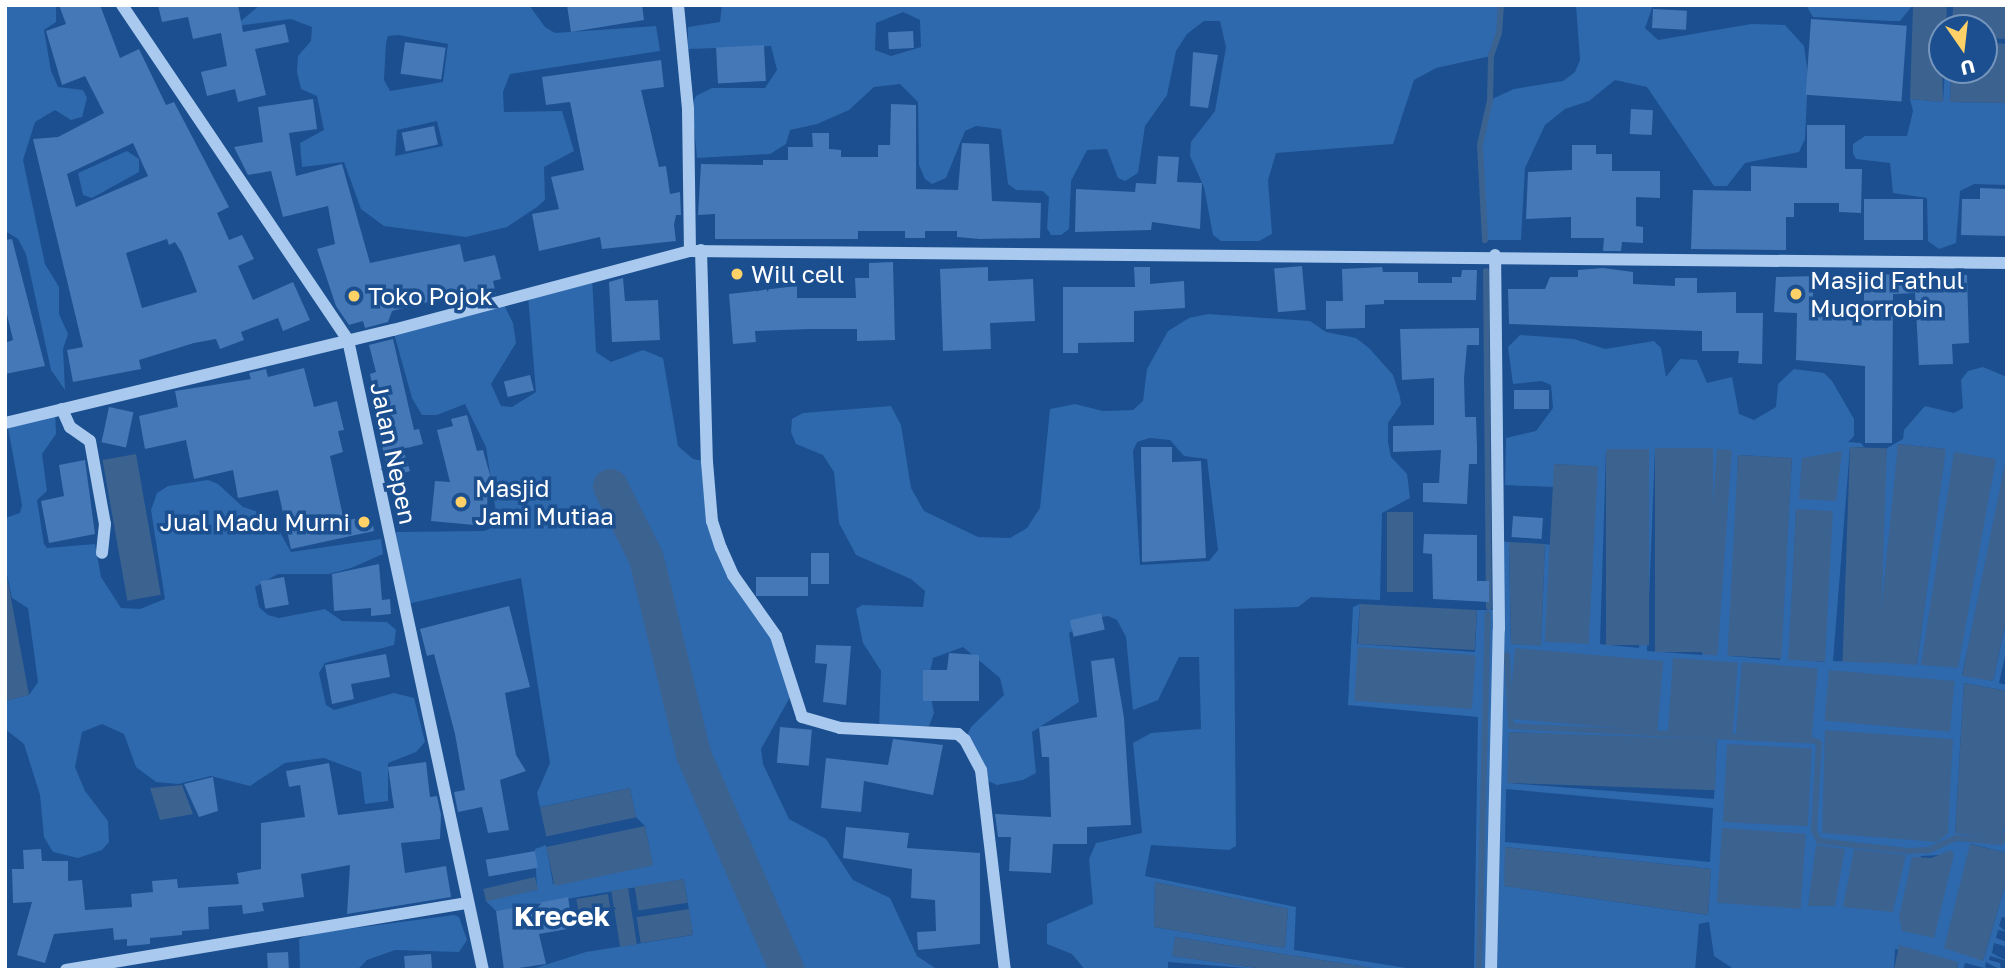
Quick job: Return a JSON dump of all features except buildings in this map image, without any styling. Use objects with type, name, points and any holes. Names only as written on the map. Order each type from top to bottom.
[{"type":"street","name":"Jalan Nepen","points":[[122,5],[348,340],[483,970]]},
{"type":"street","points":[[678,5],[688,108],[707,462],[712,521],[721,548],[733,575],[776,636],[802,718],[840,728],[958,734],[965,740],[981,770],[1005,970]]},
{"type":"street","points":[[5,423],[348,340],[696,251],[1495,255],[2007,263]]},
{"type":"street","points":[[1491,970],[1499,629],[1495,255]]},
{"type":"street","points":[[62,409],[70,427],[90,441],[104,524],[102,553]]},
{"type":"street","points":[[66,970],[467,903]]},
{"type":"shaded area","points":[[5,5],[56,5],[56,22],[44,30],[51,71],[58,87],[83,90],[87,98],[82,117],[71,120],[55,110],[35,122],[23,160],[45,264],[59,287],[59,314],[68,334],[63,349],[65,390],[51,370],[26,254],[18,239],[5,231]]},
{"type":"shaded area","points":[[260,5],[529,5],[545,27],[555,33],[656,26],[660,51],[510,74],[503,92],[504,112],[562,111],[574,151],[544,167],[545,200],[537,207],[507,227],[466,237],[384,226],[361,209],[344,162],[302,167],[300,143],[324,130],[317,96],[301,89],[297,72],[298,56],[311,41],[312,27],[291,19],[235,26]],"holes":[[[398,35],[448,44],[443,82],[390,91],[384,80],[386,43],[388,36]],[[437,121],[443,146],[395,156],[397,130]]]},
{"type":"shaded area","points":[[722,5],[1502,5],[1499,33],[1491,56],[1436,68],[1414,80],[1393,144],[1276,153],[1268,180],[1272,234],[1259,241],[1221,241],[1213,235],[1204,187],[1190,156],[1191,142],[1215,111],[1226,47],[1220,21],[1204,21],[1187,34],[1176,51],[1167,95],[1145,126],[1138,173],[1125,181],[1118,178],[1107,149],[1087,150],[1071,181],[1069,229],[1061,235],[1051,235],[1047,228],[1049,197],[1043,191],[1016,190],[1008,184],[1001,129],[976,126],[965,131],[946,178],[932,184],[925,179],[919,165],[918,102],[900,84],[874,87],[849,110],[817,124],[790,130],[786,144],[770,154],[697,158],[692,105],[696,96],[712,88],[765,88],[777,70],[771,46],[688,49],[688,27],[720,22]],"holes":[[[903,12],[920,20],[921,47],[891,56],[875,50],[876,23]]]},
{"type":"shaded area","points":[[1576,5],[1653,5],[1645,28],[1658,40],[1751,24],[1785,25],[1804,46],[1808,74],[1805,139],[1799,152],[1745,163],[1727,186],[1714,186],[1647,87],[1615,80],[1589,101],[1565,109],[1545,125],[1525,168],[1521,240],[1485,240],[1480,145],[1490,100],[1514,89],[1563,81],[1575,72],[1580,60]]},
{"type":"shaded area","points":[[1806,5],[1913,5],[1900,21],[1891,21],[1813,17]]},
{"type":"shaded area","points":[[1913,5],[1947,5],[1947,14],[1928,14],[1928,84],[1943,84],[1943,102],[1910,99]]},
{"type":"shaded area","points":[[1953,5],[2007,5],[2007,39],[1998,39],[1998,14],[1953,14]]},
{"type":"shaded area","points":[[1998,43],[2007,44],[2007,103],[1950,102],[1951,84],[1998,84]]},
{"type":"shaded area","points":[[1944,84],[1951,84],[1950,102],[2007,103],[2007,185],[1974,184],[1960,191],[1956,243],[1939,249],[1928,241],[1927,198],[1893,193],[1890,163],[1856,159],[1853,144],[1865,136],[1907,136],[1913,111],[1910,99],[1943,102]]},
{"type":"shaded area","points":[[127,151],[139,159],[139,172],[92,198],[83,195],[78,173]]},
{"type":"shaded area","points":[[592,276],[596,352],[611,362],[643,350],[663,358],[678,446],[693,459],[707,462],[721,548],[771,624],[790,697],[761,749],[763,764],[789,819],[826,839],[853,880],[890,898],[917,956],[938,970],[529,970],[586,952],[693,935],[684,879],[496,911],[485,900],[537,890],[535,849],[546,845],[553,884],[653,865],[645,826],[636,817],[630,788],[540,807],[537,793],[550,763],[521,578],[403,605],[391,537],[397,532],[484,531],[498,525],[486,447],[465,404],[437,415],[422,415],[412,398],[393,330],[502,301],[513,323],[516,343],[491,384],[501,406],[512,407],[536,392],[528,296]]},
{"type":"shaded area","points":[[1208,314],[1310,321],[1326,332],[1356,338],[1369,348],[1393,375],[1400,397],[1401,404],[1388,423],[1388,442],[1391,457],[1407,474],[1410,498],[1382,513],[1380,600],[1311,597],[1298,607],[1234,609],[1236,846],[1229,850],[1151,845],[1145,876],[1296,907],[1294,950],[1419,970],[1385,970],[1175,937],[1173,956],[1271,970],[1168,962],[1168,970],[1085,970],[1072,954],[1047,944],[1047,924],[1093,904],[1089,859],[1096,843],[1142,833],[1133,743],[1151,733],[1201,729],[1199,657],[1179,657],[1158,700],[1133,710],[1126,637],[1117,620],[1108,616],[1092,619],[1069,633],[1079,702],[1032,732],[1036,773],[1023,780],[997,785],[982,778],[965,740],[971,727],[1004,695],[1000,678],[963,647],[933,658],[928,682],[934,713],[929,726],[879,730],[881,671],[863,643],[856,609],[862,605],[923,607],[925,591],[911,579],[856,555],[839,523],[834,472],[823,455],[796,444],[791,432],[792,419],[803,413],[891,406],[901,425],[911,488],[924,511],[978,537],[1010,538],[1027,528],[1040,508],[1050,409],[1075,404],[1103,411],[1133,410],[1143,401],[1147,369],[1168,331],[1189,318]],"holes":[[[1150,438],[1170,440],[1184,456],[1207,459],[1218,550],[1209,561],[1140,565],[1133,451],[1137,442]],[[1155,882],[1288,909],[1285,948],[1154,927]]]},
{"type":"shaded area","points":[[1520,335],[1574,339],[1605,349],[1654,341],[1661,348],[1666,377],[1680,359],[1697,360],[1707,383],[1732,377],[1739,414],[1754,420],[1776,407],[1778,384],[1794,369],[1824,373],[1832,381],[1854,419],[1854,436],[1848,442],[1861,443],[1864,447],[1850,447],[1833,661],[1869,662],[1887,448],[1903,439],[1904,430],[1925,406],[1954,413],[1963,408],[1961,380],[1968,371],[1983,367],[2007,377],[2007,463],[1962,675],[1993,681],[2007,616],[2007,648],[1999,683],[2007,685],[2007,691],[1964,683],[1955,832],[1999,840],[2007,822],[2007,853],[1971,844],[1983,961],[2007,879],[2007,918],[2002,917],[1999,926],[2007,932],[1998,930],[1996,938],[2007,942],[2007,947],[1994,943],[1992,953],[2007,961],[1990,956],[1989,960],[2000,963],[2001,970],[1986,962],[1985,967],[1992,970],[1965,963],[1963,970],[1957,970],[1958,963],[1895,949],[1894,970],[1735,970],[1714,956],[1709,922],[1699,924],[1695,970],[1474,970],[1478,717],[1348,705],[1353,607],[1360,604],[1357,644],[1475,652],[1477,610],[1493,610],[1498,541],[1509,542],[1511,644],[1541,645],[1545,544],[1551,545],[1547,642],[1598,467],[1555,464],[1553,487],[1505,485],[1506,438],[1536,431],[1553,408],[1551,385],[1542,381],[1513,384],[1508,347]],"holes":[[[1898,444],[1945,449],[1917,665]],[[1655,449],[1713,449],[1702,655],[1647,651]],[[1606,450],[1649,450],[1639,648],[1600,644]],[[1738,455],[1792,458],[1780,660],[1730,656]],[[1796,510],[1825,661],[1789,659]],[[1509,732],[1717,741],[1714,799],[1508,783]],[[1506,789],[1713,808],[1710,862],[1505,842]],[[1505,847],[1711,869],[1708,915],[1505,886]],[[1940,855],[1899,916],[1921,856]]]},
{"type":"shaded area","points":[[55,411],[56,434],[42,454],[47,491],[37,500],[44,544],[47,548],[95,544],[101,577],[121,608],[140,609],[165,599],[151,510],[157,493],[168,486],[208,480],[218,484],[243,507],[271,516],[291,552],[381,539],[383,554],[351,568],[329,574],[278,574],[255,587],[259,607],[268,615],[279,618],[325,609],[342,621],[387,622],[396,630],[394,645],[325,663],[319,673],[326,705],[334,710],[394,693],[414,698],[425,742],[416,752],[388,763],[388,801],[365,804],[361,772],[324,758],[285,763],[250,786],[211,776],[178,784],[156,782],[136,767],[124,734],[102,724],[82,732],[75,767],[85,791],[108,821],[109,842],[102,850],[78,858],[53,852],[44,837],[40,795],[24,744],[5,729],[5,701],[29,695],[38,682],[28,608],[12,598],[5,566],[5,518],[20,513],[22,505],[7,422]]},
{"type":"shaded area","points":[[1898,444],[1946,449],[1917,665],[1876,662]]},
{"type":"shaded area","points":[[1850,447],[1887,448],[1879,663],[1842,662]]},
{"type":"shaded area","points":[[1655,448],[1713,448],[1713,652],[1655,652]]},
{"type":"shaded area","points":[[1606,449],[1649,449],[1649,645],[1606,645]]},
{"type":"shaded area","points":[[1717,449],[1732,450],[1718,656],[1703,654]]},
{"type":"shaded area","points":[[1842,451],[1836,501],[1799,499],[1802,458]]},
{"type":"shaded area","points":[[1954,452],[1996,459],[1958,668],[1921,665]]},
{"type":"shaded area","points":[[136,454],[161,595],[127,601],[103,460]]},
{"type":"shaded area","points":[[1738,455],[1792,458],[1781,659],[1727,656]]},
{"type":"shaded area","points":[[2005,463],[2007,616],[1993,681],[1962,676]]},
{"type":"shaded area","points":[[1554,464],[1598,466],[1589,644],[1545,642]]},
{"type":"shaded area","points":[[1796,509],[1833,511],[1825,662],[1788,660]]},
{"type":"shaded area","points":[[1387,512],[1413,512],[1413,592],[1387,592]]},
{"type":"shaded area","points":[[1509,542],[1545,544],[1541,646],[1511,644]]},
{"type":"shaded area","points":[[5,566],[29,695],[5,701]]},
{"type":"shaded area","points":[[1360,604],[1477,610],[1475,650],[1358,644]]},
{"type":"shaded area","points":[[1358,647],[1476,655],[1472,709],[1354,701]]},
{"type":"shaded area","points":[[1515,648],[1663,661],[1657,732],[1509,719]]},
{"type":"shaded area","points":[[1673,658],[1738,663],[1733,735],[1668,731]]},
{"type":"shaded area","points":[[1742,662],[1818,669],[1811,740],[1736,734]]},
{"type":"shaded area","points":[[1829,670],[1955,681],[1950,732],[1825,721]]},
{"type":"shaded area","points":[[1964,683],[2007,691],[2007,822],[1999,840],[1955,833]]},
{"type":"shaded area","points":[[1825,730],[1953,739],[1948,834],[1937,842],[1822,833]]},
{"type":"shaded area","points":[[1509,732],[1717,739],[1715,790],[1507,783]]},
{"type":"shaded area","points":[[1727,744],[1812,748],[1808,826],[1723,822]]},
{"type":"shaded area","points":[[182,785],[193,814],[160,820],[150,788]]},
{"type":"shaded area","points":[[630,788],[636,817],[546,836],[540,807]]},
{"type":"shaded area","points":[[645,826],[653,865],[555,886],[546,847]]},
{"type":"shaded area","points":[[1722,828],[1806,834],[1801,909],[1717,903]]},
{"type":"shaded area","points":[[1970,844],[2007,853],[2007,879],[1983,961],[1944,948]]},
{"type":"shaded area","points":[[1816,845],[1845,849],[1835,906],[1808,906]]},
{"type":"shaded area","points":[[1505,847],[1711,869],[1708,915],[1504,886]]},
{"type":"shaded area","points":[[1854,849],[1906,855],[1893,912],[1843,907]]},
{"type":"shaded area","points":[[1951,850],[1954,855],[1934,938],[1902,931],[1899,917],[1912,857],[1931,858]]},
{"type":"shaded area","points":[[535,877],[538,890],[486,902],[483,889]]},
{"type":"shaded area","points":[[684,879],[688,903],[638,911],[635,887]]},
{"type":"shaded area","points":[[1155,882],[1288,909],[1285,948],[1154,927]]},
{"type":"shaded area","points":[[628,888],[637,944],[620,947],[611,891]]},
{"type":"shaded area","points":[[608,894],[611,912],[579,917],[576,899]]},
{"type":"shaded area","points":[[689,909],[693,935],[641,943],[637,917]]},
{"type":"shaded area","points":[[454,915],[459,917],[467,940],[459,952],[395,950],[367,960],[357,970],[300,970],[299,939],[310,934]]},
{"type":"shaded area","points":[[1175,937],[1385,970],[1271,970],[1172,956]]},
{"type":"shaded area","points":[[1899,945],[1958,962],[1957,970],[1894,970]]},
{"type":"waterway","points":[[1485,240],[1480,145],[1490,100],[1491,56],[1499,33],[1501,5]]},
{"type":"waterway","points":[[1486,271],[1489,607]]},
{"type":"waterway","points":[[610,486],[646,558],[693,754],[787,970]]},
{"type":"waterway","points":[[1479,970],[1488,614]]},
{"type":"waterway","points":[[1507,655],[1511,726],[1819,743],[1814,830],[1819,841],[1908,851],[1929,850],[1956,838],[2001,842],[2007,832]]},
{"type":"place","name":"Will cell","points":[[737,274]]},
{"type":"place","name":"Masjid Fathul Muqorrobin","points":[[1796,294]]},
{"type":"place","name":"Toko Pojok","points":[[354,296]]},
{"type":"place","name":"Masjid Jami Mutiaa","points":[[461,502]]},
{"type":"place","name":"Jual Madu Murni","points":[[364,522]]},
{"type":"district","name":"Krecek","points":[[562,916]]}]
